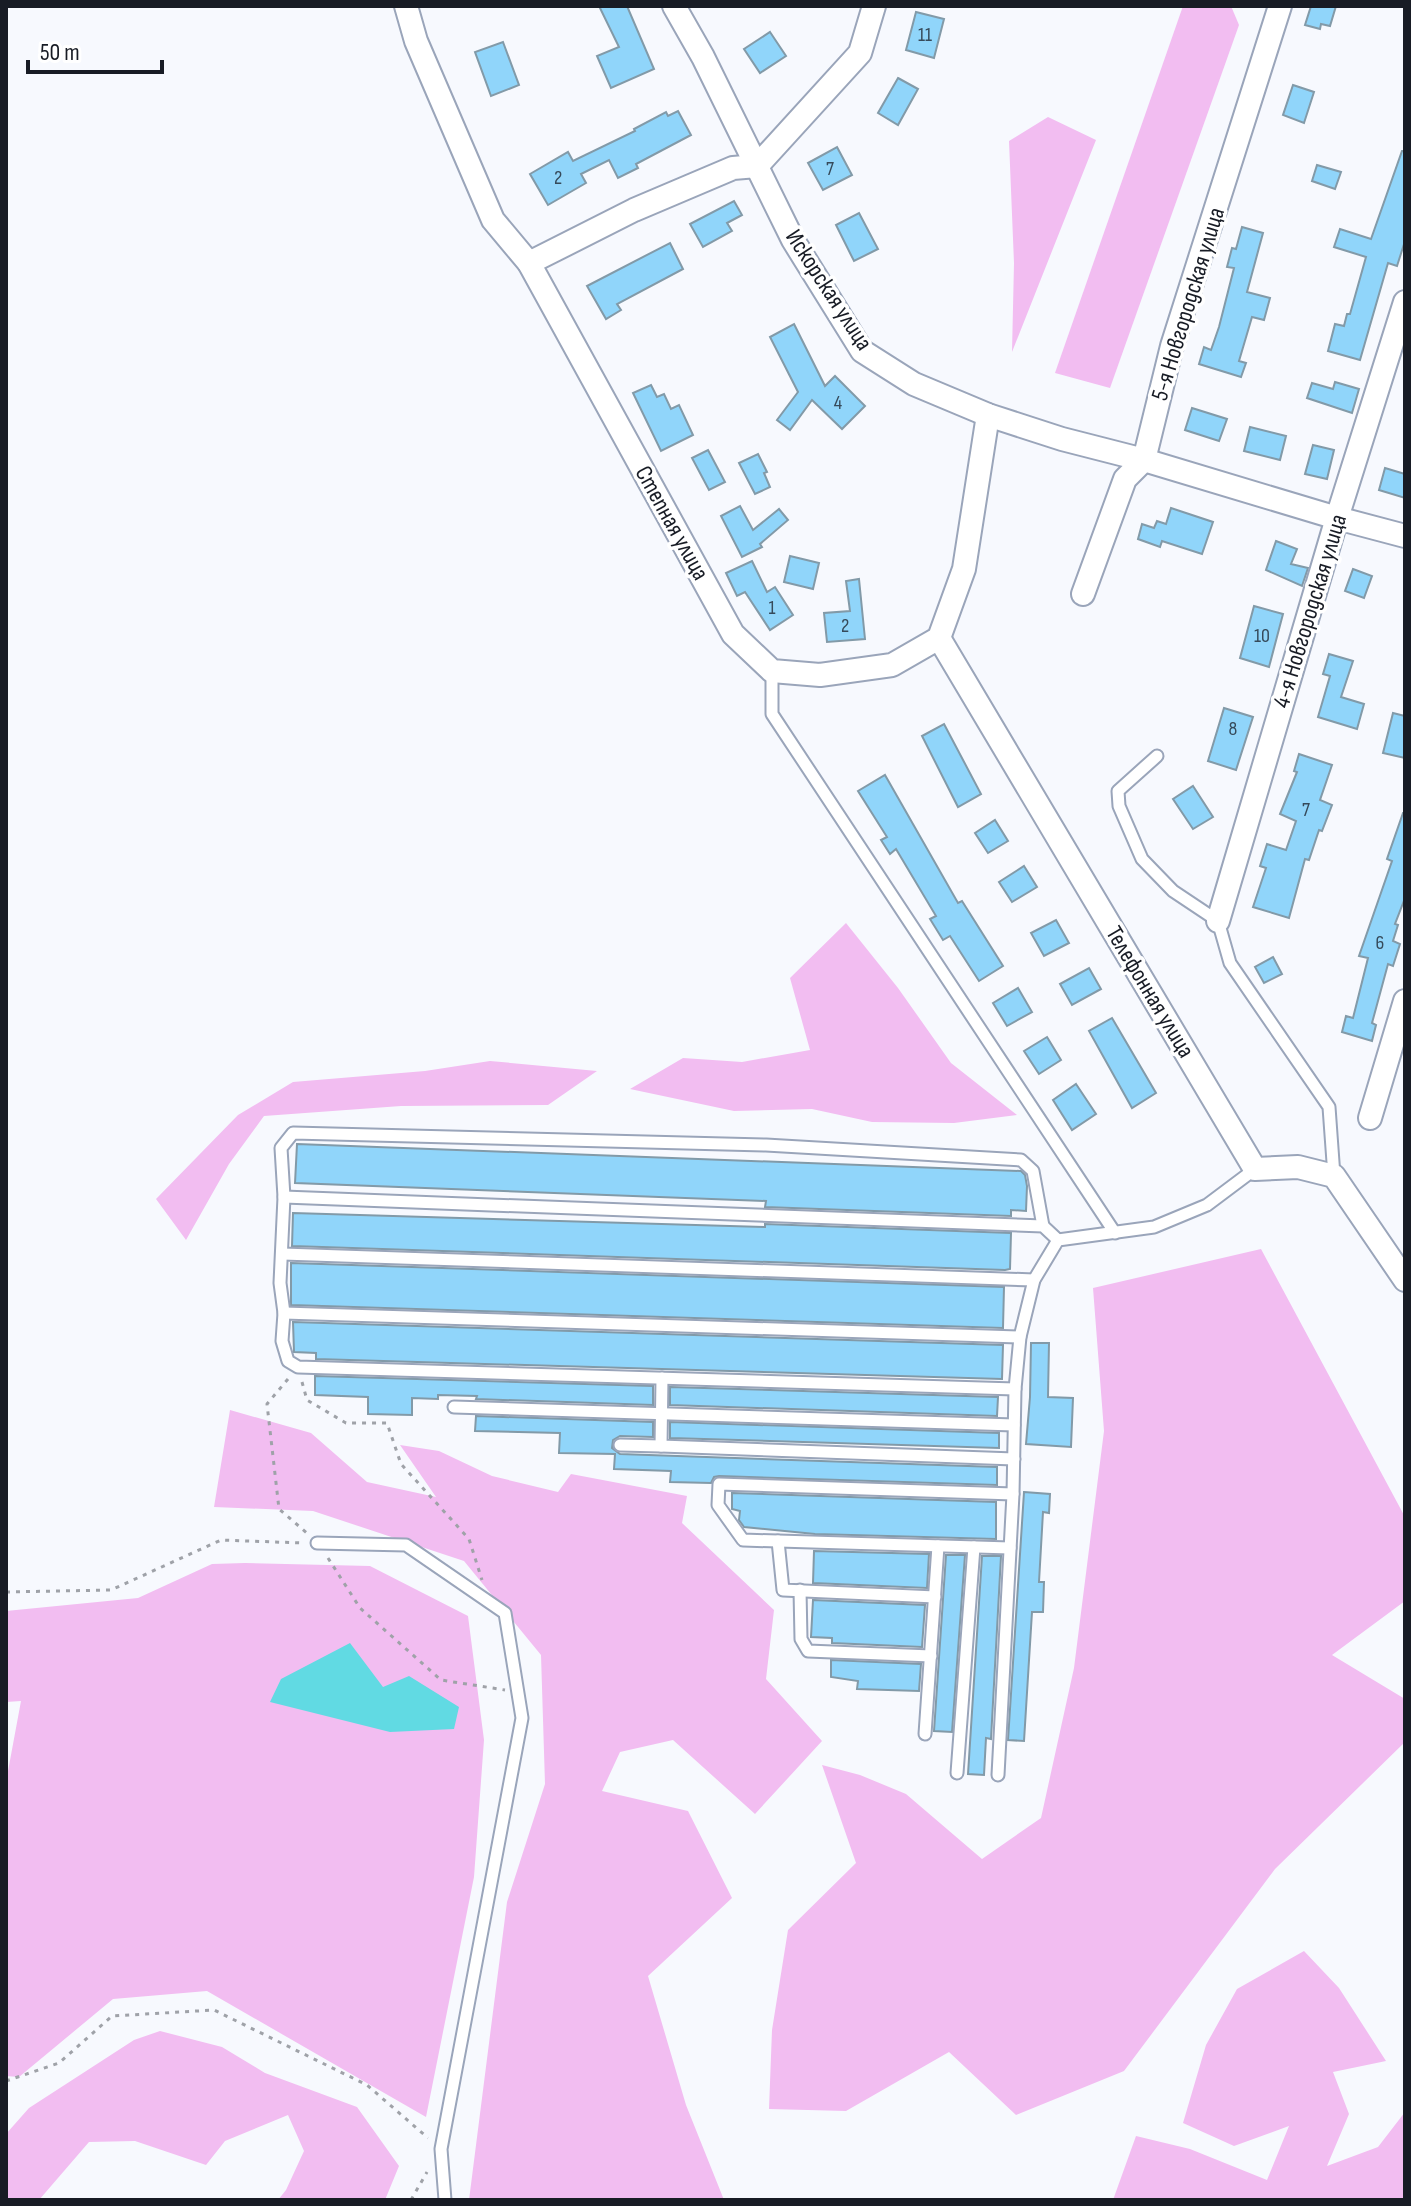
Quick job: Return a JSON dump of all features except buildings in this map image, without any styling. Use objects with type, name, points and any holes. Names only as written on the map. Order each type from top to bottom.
[{"type":"street","name":"Степная улица","points":[[406,6],[416,41],[493,220],[529,263],[733,634],[772,671]]},
{"type":"street","name":"Искорская улица","points":[[674,6],[793,240],[862,351],[914,384],[988,415],[1062,439],[1405,536]]},
{"type":"street","points":[[529,263],[634,210],[733,168],[757,166],[860,53],[874,6]]},
{"type":"street","name":"5-я Новгородская улица","points":[[1083,594],[1125,479],[1144,460],[1172,346],[1280,6]]},
{"type":"street","name":"4-я Новгородская улица","points":[[1218,921],[1337,518],[1405,302]]},
{"type":"street","points":[[772,671],[820,675],[892,665],[939,638],[964,569],[988,415]]},
{"type":"street","name":"Телефонная улица","points":[[939,638],[1255,1169]]},
{"type":"street","points":[[1370,1118],[1405,1001]]},
{"type":"street","points":[[1255,1169],[1298,1167],[1334,1176],[1405,1280]]},
{"type":"lane","points":[[772,671],[772,714],[1115,1233]]},
{"type":"lane","points":[[1157,756],[1124,783],[1118,791],[1119,806],[1142,859],[1173,891],[1218,921],[1230,963],[1329,1107],[1334,1176]]},
{"type":"lane","points":[[1015,1389],[298,1367],[288,1361],[282,1341],[284,1313],[280,1283],[284,1197],[281,1148],[293,1133],[766,1145],[1021,1160],[1033,1171],[1043,1226],[1058,1240]]},
{"type":"lane","points":[[1058,1240],[1154,1227],[1207,1205],[1255,1169]]},
{"type":"lane","points":[[284,1197],[1043,1226]]},
{"type":"lane","points":[[998,1775],[1020,1337],[1034,1280],[1058,1240]]},
{"type":"lane","points":[[283,1254],[1034,1280]]},
{"type":"lane","points":[[284,1313],[1020,1337]]},
{"type":"lane","points":[[661,1446],[662,1378]]},
{"type":"lane","points":[[454,1407],[1014,1425]]},
{"type":"lane","points":[[620,1445],[1014,1459]]},
{"type":"lane","points":[[1010,1548],[743,1540],[718,1505],[719,1484],[1013,1494]]},
{"type":"lane","points":[[778,1541],[783,1590],[935,1597]]},
{"type":"lane","points":[[317,1543],[406,1545],[505,1613],[522,1718],[441,2149],[445,2200]]},
{"type":"lane","points":[[925,1734],[938,1546]]},
{"type":"lane","points":[[957,1773],[974,1547]]},
{"type":"lane","points":[[800,1590],[801,1639],[808,1651],[931,1656]]},
{"type":"path","points":[[298,1367],[307,1400],[346,1423],[387,1423],[401,1464],[469,1539],[489,1602]]},
{"type":"path","points":[[6,1592],[111,1590],[221,1540],[317,1543]]},
{"type":"path","points":[[6,2081],[59,2063],[112,2016],[214,2010],[367,2085],[441,2149],[411,2200]]},
{"type":"shaded area","points":[[1183,6],[1231,6],[1239,25],[1110,388],[1055,373]]},
{"type":"shaded area","points":[[1048,117],[1096,140],[1012,352],[1014,263],[1009,141]]},
{"type":"shaded area","points":[[846,923],[898,988],[951,1063],[1017,1115],[954,1123],[872,1122],[812,1109],[734,1111],[630,1089],[683,1058],[742,1062],[810,1050],[790,978]]},
{"type":"shaded area","points":[[490,1061],[597,1071],[548,1105],[401,1106],[264,1116],[229,1164],[186,1240],[156,1199],[238,1115],[293,1082],[425,1071]]},
{"type":"shaded area","points":[[1261,1249],[1405,1517],[1405,1601],[1332,1655],[1405,1699],[1405,1742],[1275,1869],[1124,2071],[1016,2115],[949,2052],[846,2111],[769,2109],[772,2030],[788,1930],[856,1863],[822,1765],[860,1775],[906,1794],[982,1859],[1041,1818],[1074,1668],[1104,1431],[1093,1288]]},
{"type":"shaded area","points":[[230,1410],[311,1433],[367,1482],[436,1497],[400,1445],[439,1451],[492,1476],[558,1492],[571,1474],[687,1496],[682,1523],[774,1610],[766,1679],[822,1741],[755,1814],[673,1740],[620,1752],[602,1791],[688,1811],[732,1898],[648,1976],[686,2105],[724,2200],[469,2200],[507,1902],[545,1784],[541,1655],[464,1561],[313,1511],[214,1507]]},
{"type":"shaded area","points":[[212,1564],[370,1566],[468,1616],[484,1740],[474,1877],[426,2117],[207,1991],[113,1999],[19,2077],[6,2076],[6,1782],[21,1701],[6,1702],[6,1611],[138,1598]]},
{"type":"shaded area","points":[[1304,1951],[1339,1988],[1386,2061],[1333,2072],[1349,2114],[1327,2166],[1378,2147],[1405,2112],[1405,2200],[1113,2200],[1136,2136],[1190,2149],[1267,2180],[1289,2126],[1234,2146],[1183,2123],[1206,2045],[1237,1989]]},
{"type":"shaded area","points":[[160,2031],[222,2047],[265,2073],[357,2107],[399,2166],[385,2200],[278,2200],[304,2151],[288,2115],[225,2141],[206,2165],[135,2141],[89,2142],[39,2200],[6,2200],[6,2134],[29,2108],[134,2040]]},
{"type":"water","points":[[350,1643],[383,1687],[409,1676],[459,1707],[454,1729],[390,1732],[270,1702],[281,1679]]}]
